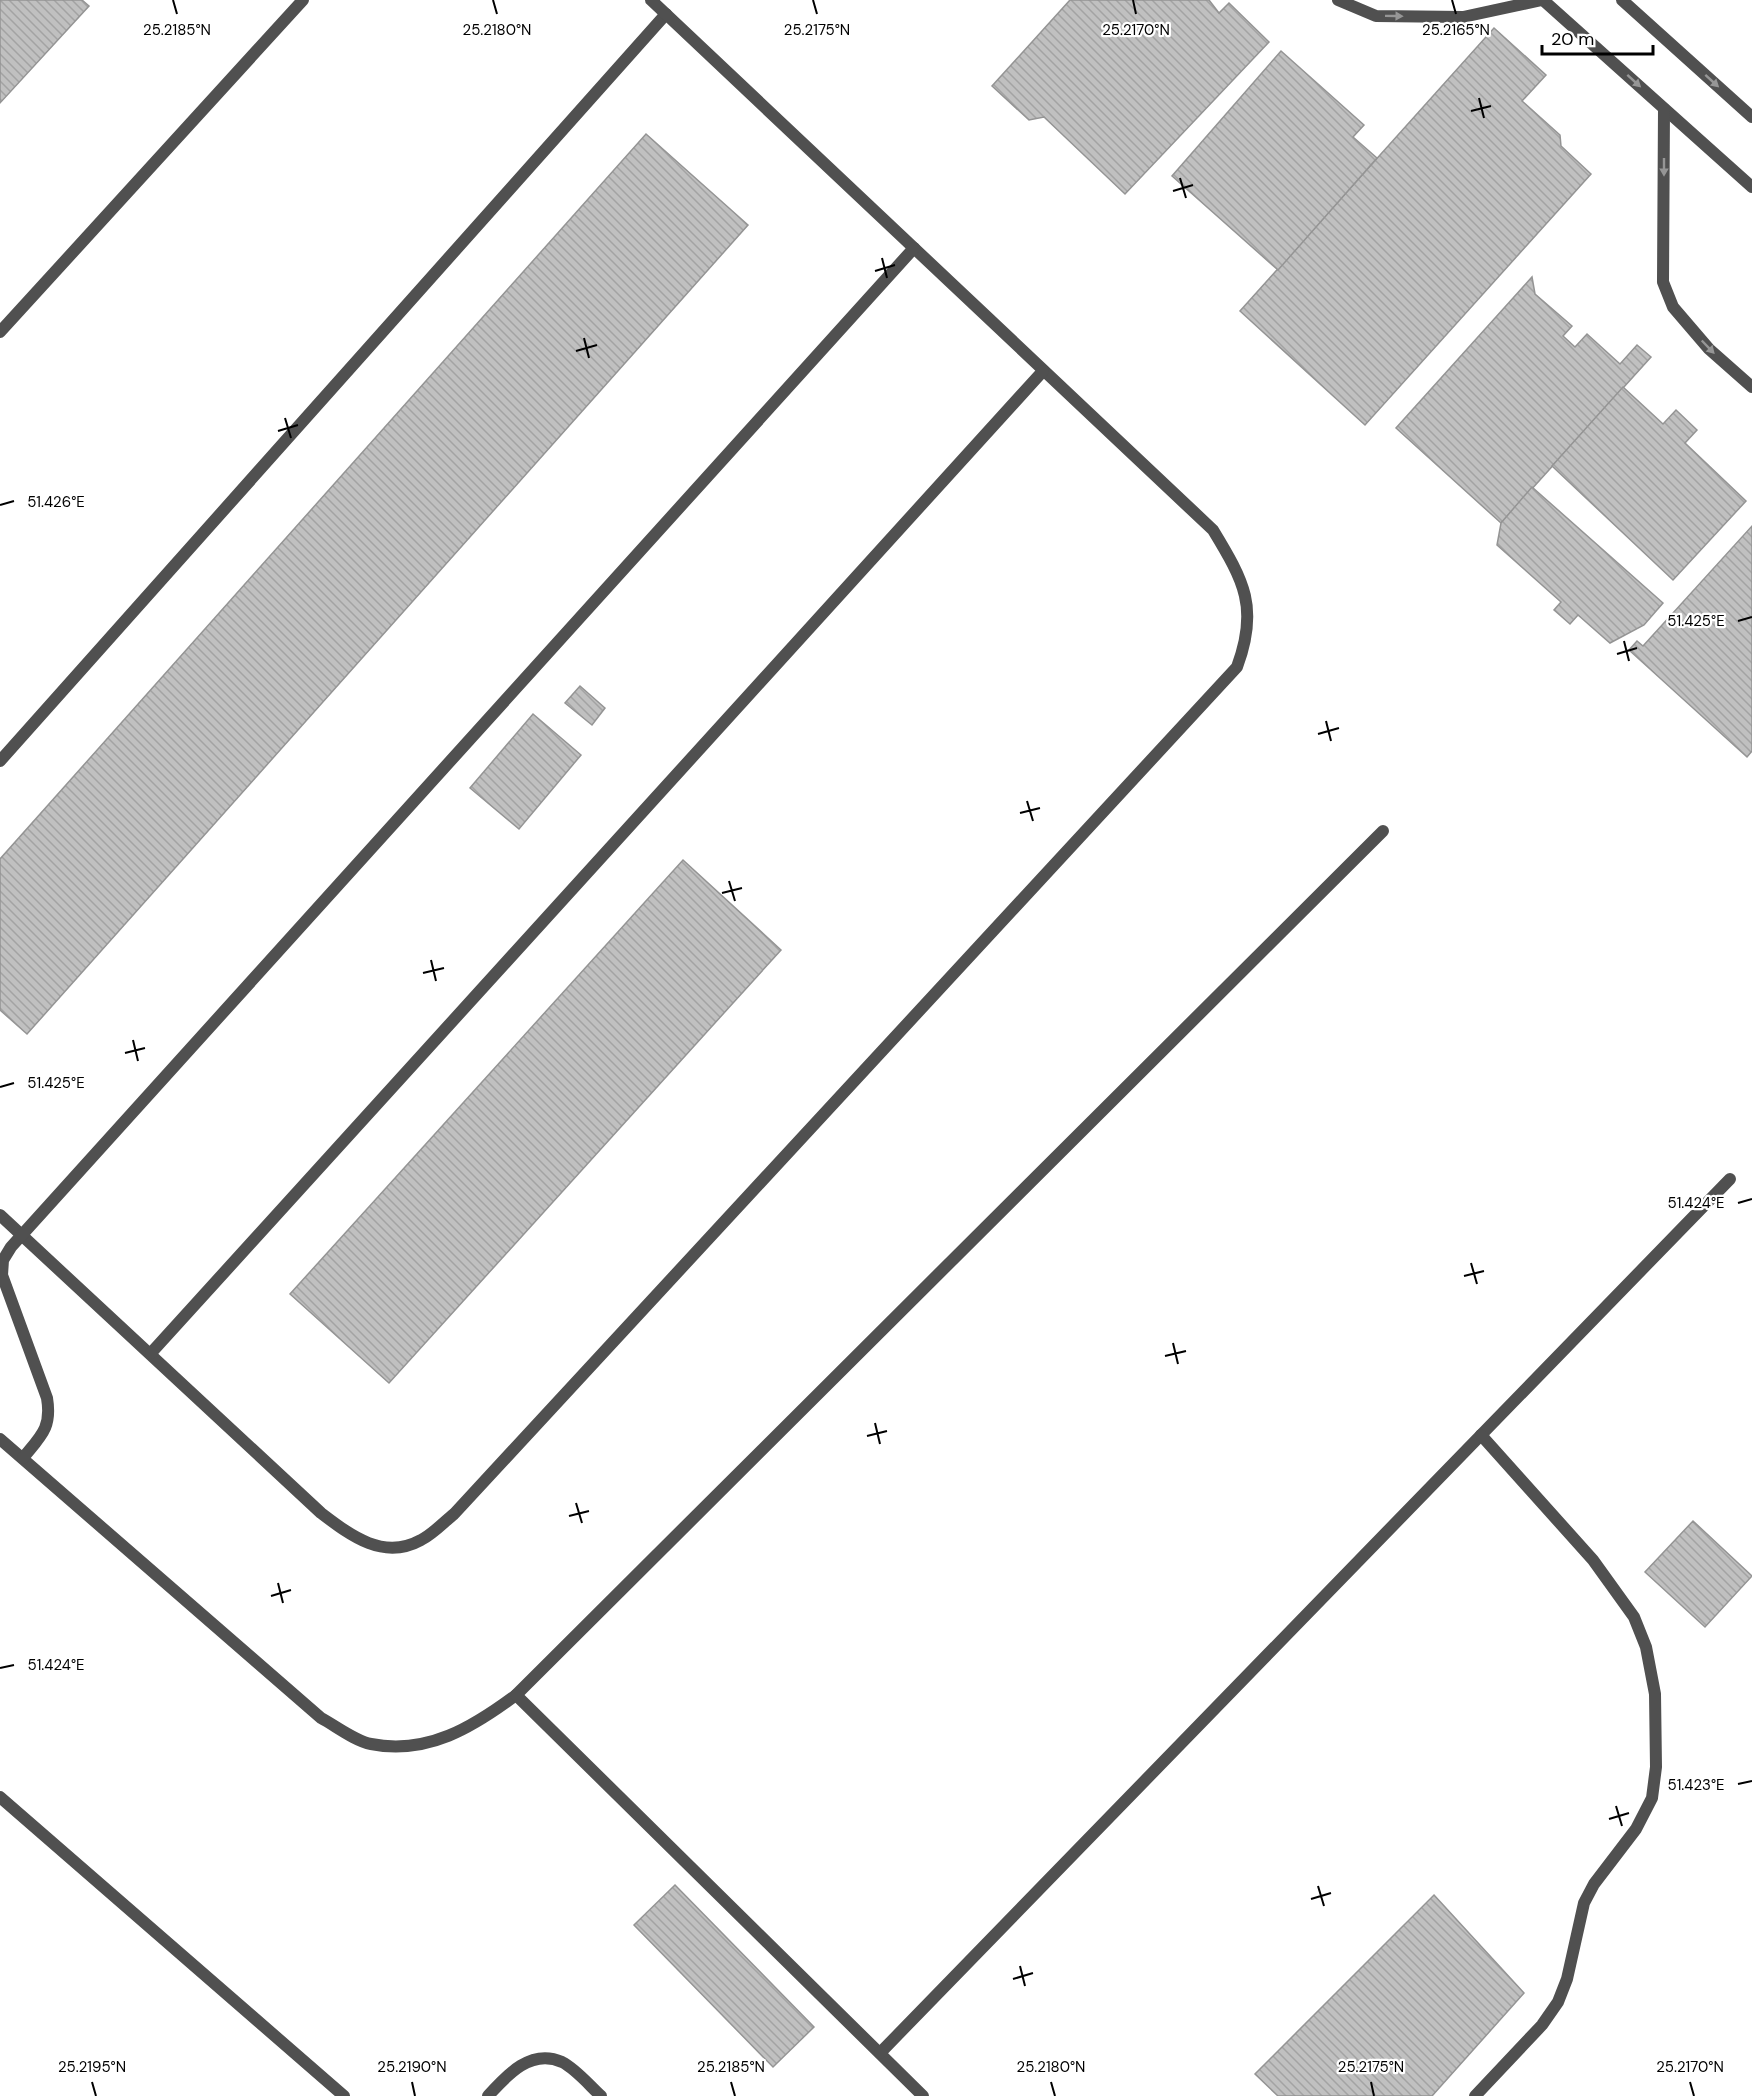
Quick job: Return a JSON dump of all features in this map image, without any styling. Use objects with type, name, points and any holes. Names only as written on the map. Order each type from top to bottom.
[{"type":"street","points":[[0,332],[303,0]]},
{"type":"street","points":[[0,1215],[321,1513],[354,1539],[393,1550],[421,1540],[454,1514],[1237,668],[1247,640],[1248,609],[1238,571],[1213,530],[651,0]]},
{"type":"street","points":[[1338,0],[1376,16],[1463,17],[1543,0],[1752,187]]},
{"type":"street","points":[[1622,0],[1752,117]]},
{"type":"street","points":[[0,761],[666,14]]},
{"type":"street","points":[[1664,109],[1663,282],[1673,307],[1709,349],[1752,387]]},
{"type":"street","points":[[23,1458],[43,1434],[50,1413],[47,1398],[2,1275],[3,1260],[21,1234],[914,248]]},
{"type":"street","points":[[151,1353],[1043,371]]},
{"type":"street","points":[[0,1438],[321,1718],[370,1744],[423,1745],[478,1724],[516,1695],[1383,831]]},
{"type":"street","points":[[880,2053],[1730,1179]]},
{"type":"street","points":[[1475,2096],[1542,2025],[1558,2002],[1567,1978],[1584,1903],[1594,1884],[1615,1859],[1652,1798],[1656,1767],[1655,1694],[1646,1647],[1634,1617],[1593,1560],[1481,1435]]},
{"type":"street","points":[[516,1695],[923,2096]]},
{"type":"street","points":[[0,1797],[344,2096]]},
{"type":"street","points":[[488,2096],[515,2068],[536,2059],[550,2059],[564,2063],[601,2096]]},
{"type":"building","points":[[0,0],[82,0],[89,6],[0,103]]},
{"type":"building","points":[[1070,0],[1209,0],[1219,13],[1229,3],[1269,42],[1125,194],[1044,117],[1029,120],[992,86]]},
{"type":"building","points":[[1494,28],[1546,75],[1522,101],[1560,135],[1561,146],[1591,174],[1365,425],[1240,311]]},
{"type":"building","points":[[1281,51],[1364,125],[1353,137],[1377,158],[1278,270],[1172,176]]},
{"type":"building","points":[[646,134],[748,225],[27,1034],[0,1010],[0,859]]},
{"type":"building","points":[[1532,277],[1535,294],[1572,326],[1563,336],[1575,347],[1587,334],[1620,364],[1637,345],[1651,357],[1501,523],[1396,428]]},
{"type":"building","points":[[1623,387],[1663,424],[1676,410],[1697,430],[1685,443],[1746,501],[1673,580],[1552,466]]},
{"type":"building","points":[[1532,487],[1663,603],[1644,625],[1610,643],[1578,615],[1570,624],[1554,610],[1561,602],[1497,545],[1501,523]]},
{"type":"building","points":[[1752,526],[1752,751],[1747,757],[1629,650],[1637,641],[1643,646]]},
{"type":"building","points":[[580,686],[605,708],[592,725],[565,703]]},
{"type":"building","points":[[533,714],[581,755],[519,829],[470,788]]},
{"type":"building","points":[[683,860],[781,950],[389,1383],[290,1294]]},
{"type":"building","points":[[1693,1521],[1752,1576],[1705,1627],[1645,1572]]},
{"type":"building","points":[[675,1885],[814,2027],[773,2067],[634,1925]]},
{"type":"building","points":[[1434,1895],[1524,1993],[1432,2096],[1278,2096],[1255,2074]]}]
